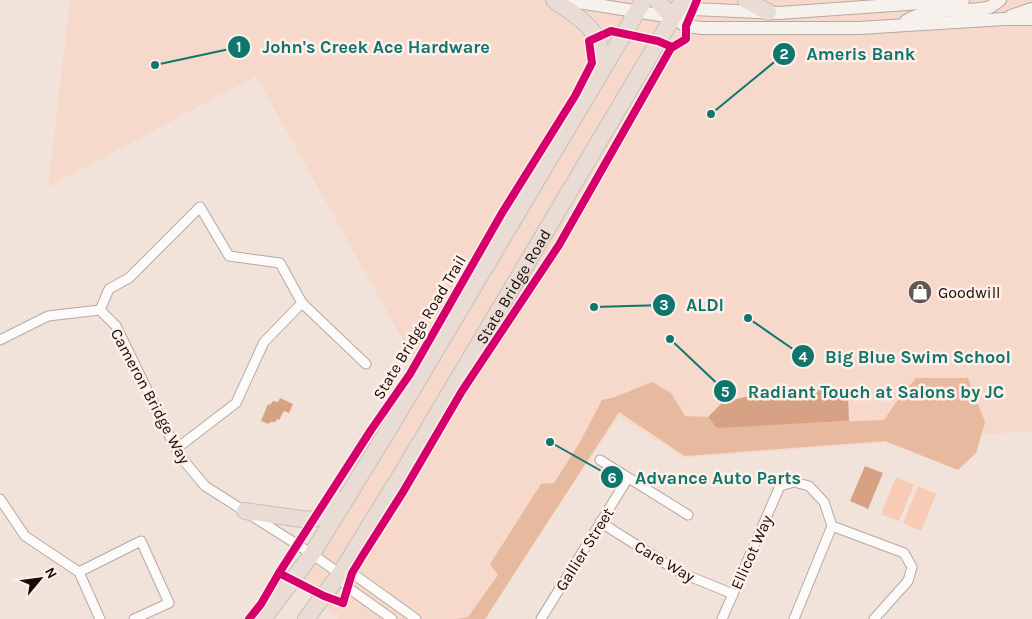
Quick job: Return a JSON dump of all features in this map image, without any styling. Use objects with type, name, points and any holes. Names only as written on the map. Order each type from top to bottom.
[{"type":"highway","points":[[554,0],[583,21],[598,38],[601,61],[597,78]]},
{"type":"highway","points":[[658,0],[672,17]]},
{"type":"highway","name":"State Bridge Road","points":[[306,619],[340,574],[408,464],[683,0]]},
{"type":"highway","points":[[746,0],[768,12]]},
{"type":"highway","name":"State Bridge Road","points":[[263,619],[312,554],[390,427],[640,6]]},
{"type":"highway","name":"State Bridge Road","points":[[245,511],[309,520],[323,516],[332,506],[372,441],[381,432],[390,427]]},
{"type":"main road","points":[[566,0],[640,6],[672,17],[686,26],[702,28],[859,28],[1032,19]]},
{"type":"main road","points":[[672,17],[693,9],[768,12],[963,0]]},
{"type":"main road","points":[[900,25],[912,18],[938,11],[988,8],[1000,0]]},
{"type":"main road","points":[[1004,19],[1032,9]]},
{"type":"street","points":[[100,310],[109,288],[129,278],[200,206],[229,256],[280,263],[302,303],[366,364]]},
{"type":"street","points":[[176,449],[236,403],[264,342],[302,303]]},
{"type":"street","name":"Cameron Bridge Way","points":[[0,340],[48,316],[100,310],[116,326],[176,449],[205,486],[340,574]]},
{"type":"street","points":[[600,460],[688,514]]},
{"type":"street","name":"Gallier Street","points":[[541,619],[628,478]]},
{"type":"street","name":"Ellicot Way","points":[[722,619],[780,486],[794,482],[810,486],[824,502],[832,526]]},
{"type":"street","points":[[0,499],[25,536],[79,572],[100,619]]},
{"type":"street","name":"Care Way","points":[[600,522],[679,572],[733,594]]},
{"type":"street","points":[[794,619],[832,526],[904,553],[912,567],[908,581],[874,619]]},
{"type":"street","points":[[79,572],[141,541],[169,603],[134,619]]},
{"type":"street","points":[[392,619],[347,587],[340,574],[352,573],[416,619]]},
{"type":"shaded area","points":[[70,0],[1032,0],[1032,431],[684,458],[619,416],[480,619],[338,619],[293,575],[424,378],[256,76],[48,187]]},
{"type":"shaded area","points":[[916,378],[968,378],[985,422],[976,453],[958,470],[885,441],[685,456],[619,412],[485,619],[457,619],[468,617],[498,575],[490,564],[541,484],[554,483],[579,444],[602,400],[615,397],[652,382],[671,393],[685,416],[708,417],[717,427],[884,420]]},
{"type":"shaded area","points":[[816,389],[848,396],[849,421],[717,428],[708,417],[722,403],[760,393]]},
{"type":"shaded area","points":[[280,398],[293,404],[289,413],[284,411],[279,420],[277,419],[269,424],[261,421],[268,404],[270,405],[273,401],[278,402]]},
{"type":"shaded area","points":[[865,466],[883,473],[868,509],[850,501]]},
{"type":"shaded area","points":[[896,477],[914,485],[899,521],[881,514]]},
{"type":"shaded area","points":[[918,486],[936,494],[921,531],[903,523]]},
{"type":"cycle path","points":[[343,603],[352,573],[403,492],[462,391],[559,245],[671,48],[686,39],[686,26],[697,0]]},
{"type":"cycle path","name":"State Bridge Road Trail","points":[[249,619],[261,604],[371,430],[410,374],[502,213],[575,96],[592,63],[589,41],[611,31],[658,41],[672,47]]},
{"type":"cycle path","points":[[279,573],[324,596],[343,603]]},
{"type":"place","name":"John's Creek Ace Hardware","points":[[155,65]]},
{"type":"place","name":"Ameris Bank","points":[[711,114]]},
{"type":"place","name":"Goodwill","points":[[920,292]]},
{"type":"place","name":"ALDI","points":[[594,307]]},
{"type":"place","name":"Big Blue Swim School","points":[[748,318]]},
{"type":"place","name":"Radiant Touch at Salons by JC","points":[[670,339]]},
{"type":"place","name":"Advance Auto Parts","points":[[550,442]]}]
